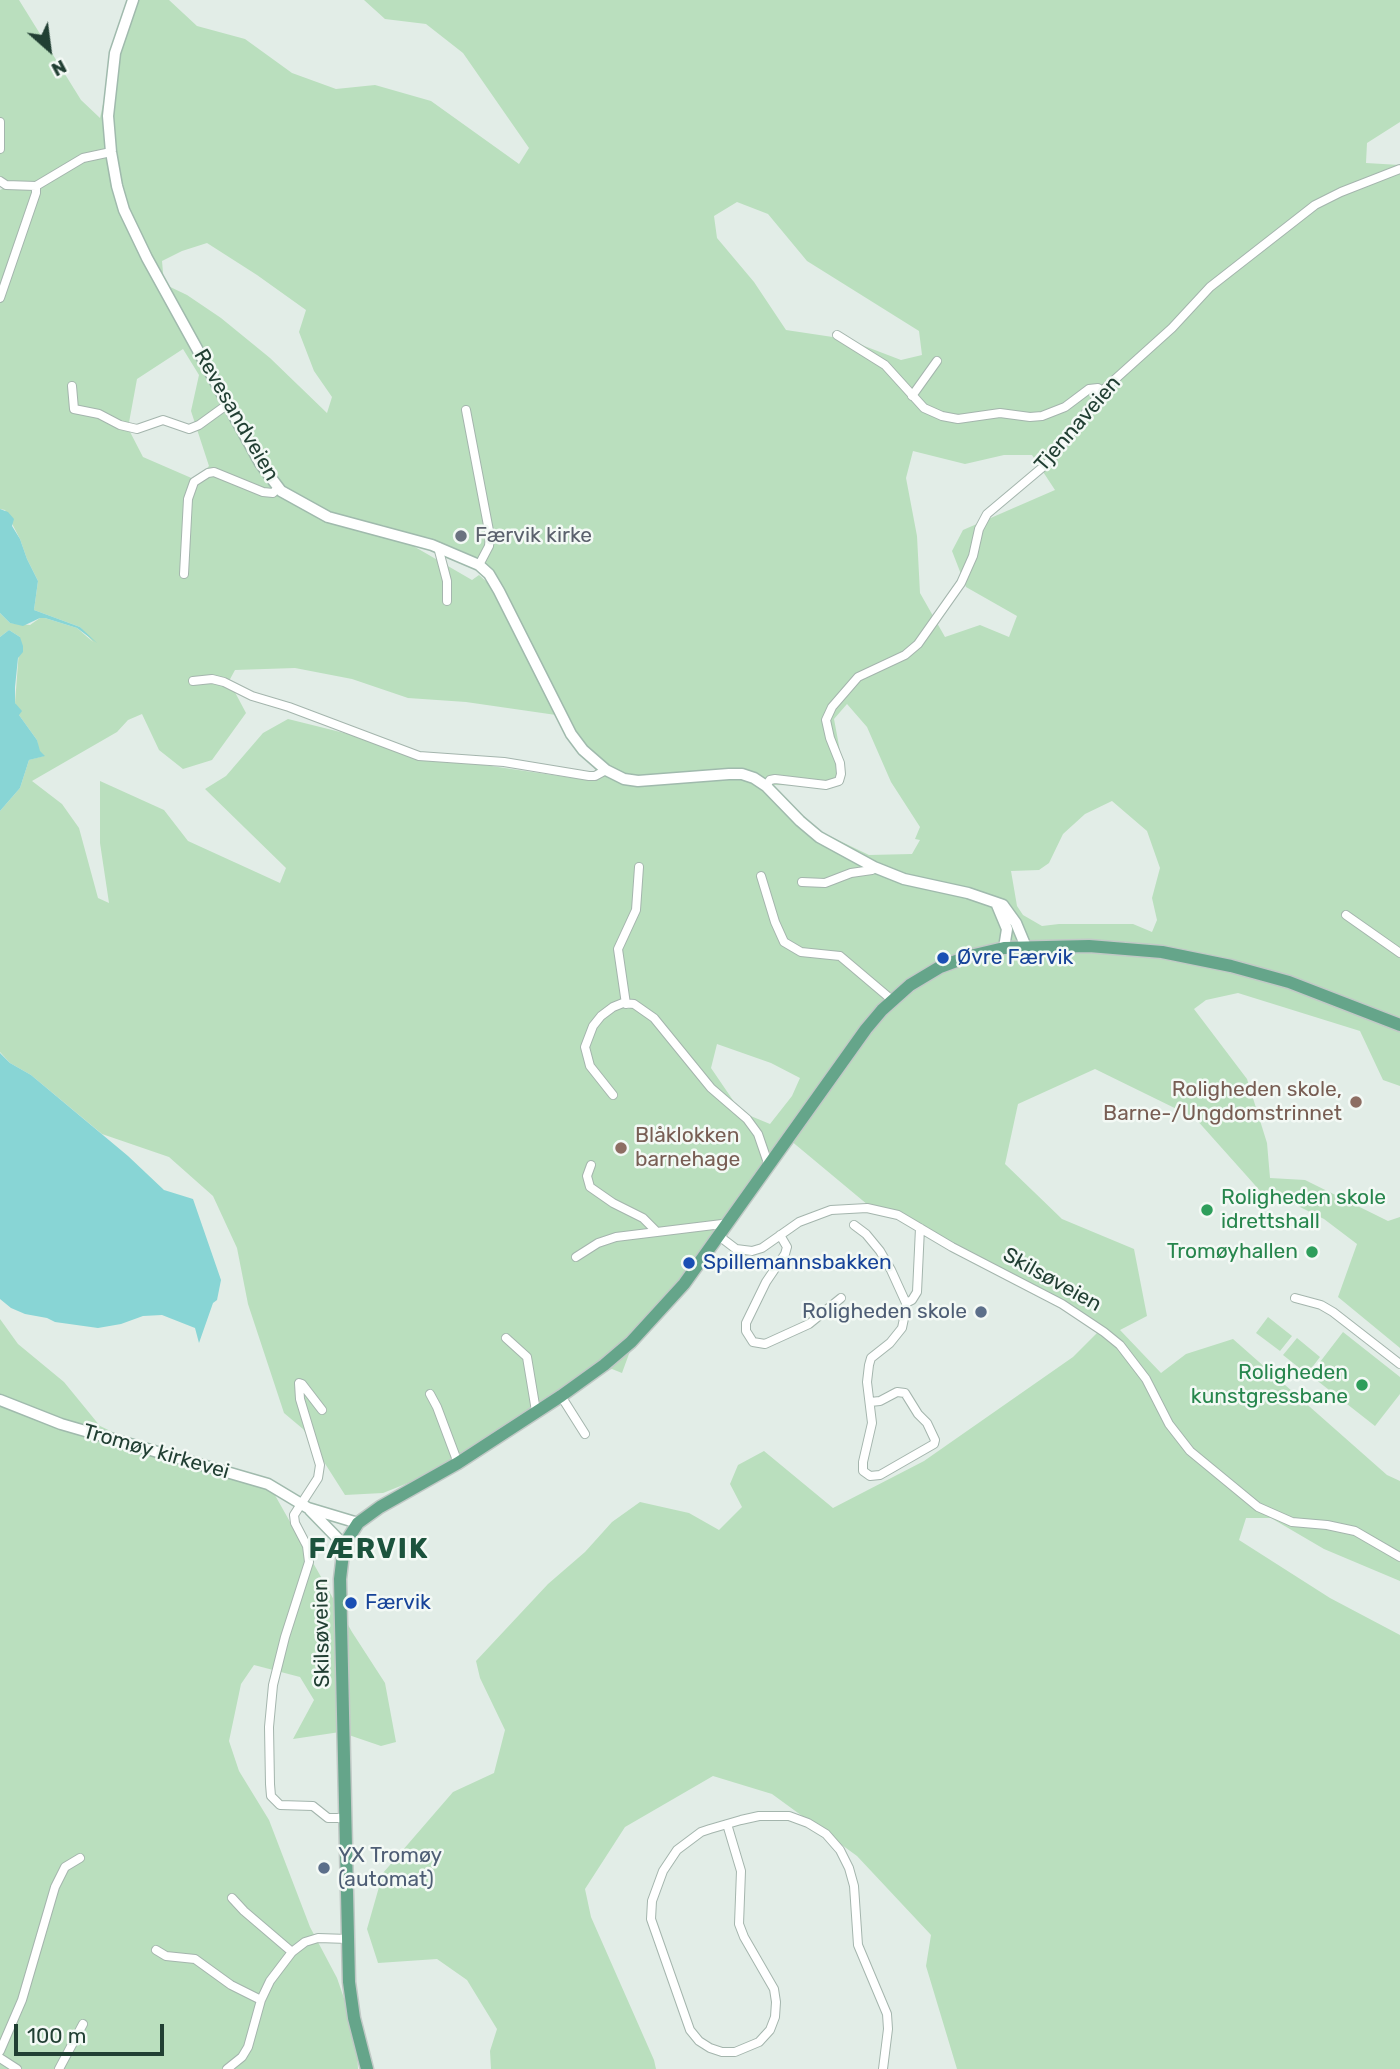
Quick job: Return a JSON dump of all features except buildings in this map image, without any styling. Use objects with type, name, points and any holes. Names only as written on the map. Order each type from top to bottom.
[{"type":"main road","name":"Revesandveien","points":[[133,0],[115,53],[108,116],[111,152],[124,210],[147,258],[260,463],[278,488],[294,500],[328,517],[438,547],[479,565],[499,591],[571,734],[583,750],[606,770],[624,779],[638,781],[743,774],[766,786],[819,837],[874,867],[904,879],[996,902]]},
{"type":"main road","points":[[996,902],[1010,913],[1026,947]]},
{"type":"main road","points":[[996,902],[1007,929],[1004,948]]},
{"type":"main road","name":"Skilsøveien","points":[[366,2069],[353,2012],[345,1818],[341,1541],[353,1522],[457,1463],[561,1396],[631,1342],[675,1294],[723,1231],[866,1029],[892,1000],[910,985],[940,967],[1004,948],[1124,948],[1162,952],[1231,966],[1289,982],[1400,1025]]},
{"type":"main road","name":"Tromøy kirkevei","points":[[0,1400],[61,1424],[268,1485],[305,1506],[353,1522]]},
{"type":"main road","name":"Tromøy kirkevei","points":[[305,1506],[341,1541]]},
{"type":"street","points":[[0,122],[0,149]]},
{"type":"street","points":[[0,181],[6,185],[36,186],[83,158],[111,152]]},
{"type":"street","name":"Tjennaveien","points":[[766,786],[775,779],[825,785],[839,781],[840,762],[826,720],[832,706],[858,677],[905,655],[918,644],[961,583],[979,529],[988,514],[1050,461],[1102,391],[1158,341],[1220,278],[1315,205],[1400,169]]},
{"type":"street","points":[[0,298],[36,193],[36,186]]},
{"type":"street","points":[[836,335],[885,365],[924,408],[942,416],[958,419],[1000,413],[1042,416],[1065,407],[1089,389],[1098,388],[1102,391]]},
{"type":"street","points":[[912,396],[937,361]]},
{"type":"street","points":[[72,386],[74,409],[99,414],[120,425],[137,429],[163,420],[189,429],[228,404]]},
{"type":"street","points":[[466,410],[490,537],[489,546],[479,565]]},
{"type":"street","points":[[184,574],[188,499],[194,482],[214,472],[263,492],[273,493],[278,488]]},
{"type":"street","points":[[438,547],[447,580],[447,601]]},
{"type":"street","name":"Revesandveien","points":[[192,681],[201,678],[224,682],[252,696],[419,755],[504,762],[589,776],[606,770]]},
{"type":"street","points":[[626,1004],[618,949],[636,910],[639,867]]},
{"type":"street","points":[[803,882],[825,883],[851,873],[872,870],[874,867]]},
{"type":"street","points":[[761,876],[784,942],[801,952],[840,956],[892,1000]]},
{"type":"street","points":[[1346,915],[1400,953]]},
{"type":"street","points":[[613,1095],[590,1066],[585,1047],[593,1026],[601,1016],[613,1007],[634,1004],[654,1018],[711,1088],[747,1119],[758,1134],[769,1166]]},
{"type":"street","points":[[591,1165],[587,1176],[590,1187],[613,1203],[643,1218],[656,1231]]},
{"type":"street","name":"Skilsøveien","points":[[723,1231],[736,1249],[743,1252],[762,1248],[814,1214],[848,1207],[880,1209],[898,1215],[952,1247],[1083,1316],[1104,1332],[1120,1345],[1146,1379],[1169,1424],[1190,1451],[1258,1507],[1292,1522],[1355,1531],[1400,1557]]},
{"type":"street","points":[[576,1257],[598,1243],[616,1237],[722,1224],[723,1231]]},
{"type":"street","points":[[854,1225],[866,1234],[880,1251],[906,1303],[902,1328],[890,1343],[872,1358],[869,1365],[867,1381],[872,1423],[863,1471],[875,1476],[934,1444],[935,1440],[927,1423],[905,1393],[897,1392],[880,1401],[870,1402]]},
{"type":"street","points":[[906,1303],[912,1300],[917,1292],[920,1227]]},
{"type":"street","points":[[779,1235],[787,1247],[785,1254],[766,1282],[746,1323],[746,1331],[753,1342],[765,1344],[809,1324],[841,1298]]},
{"type":"street","points":[[1295,1298],[1333,1312],[1400,1364]]},
{"type":"street","points":[[506,1338],[527,1357],[536,1411]]},
{"type":"street","points":[[305,1506],[318,1478],[320,1465],[300,1399],[299,1383],[322,1410]]},
{"type":"street","points":[[430,1395],[457,1463]]},
{"type":"street","points":[[561,1396],[585,1434]]},
{"type":"street","name":"Skilsøveien","points":[[305,1506],[294,1516],[307,1546],[309,1562],[273,1685],[269,1727],[271,1796],[280,1805],[313,1806],[328,1818],[345,1818]]},
{"type":"street","points":[[727,1824],[741,1871],[739,1924],[774,1989],[774,2024],[765,2037],[751,2048],[735,2053],[710,2048],[690,2031],[651,1913],[659,1883],[671,1856],[692,1838],[727,1824],[759,1816],[789,1816],[817,1828],[840,1850],[854,1886],[858,1945],[887,2014],[883,2069]]},
{"type":"street","points":[[0,2051],[22,2000],[55,1886],[65,1867],[80,1858]]},
{"type":"street","points":[[232,1898],[292,1952]]},
{"type":"street","points":[[227,2069],[242,2057],[248,2047],[261,2000],[276,1970],[292,1952],[305,1942],[318,1938],[348,1939]]},
{"type":"street","points":[[156,1950],[166,1956],[195,1959],[231,1985],[261,2000]]},
{"type":"street","points":[[59,2069],[83,2024]]},
{"type":"street","points":[[0,2057],[17,2069]]},
{"type":"green space","points":[[0,0],[19,0],[81,100],[100,118],[112,63],[132,6],[139,0],[169,0],[197,26],[245,39],[292,73],[336,89],[375,85],[431,101],[519,164],[529,148],[463,53],[426,24],[385,19],[364,0],[1400,0],[1400,122],[1367,143],[1366,163],[1400,165],[1400,1086],[1383,1080],[1360,1031],[1238,993],[1206,1000],[1194,1009],[1247,1079],[1267,1143],[1270,1178],[1305,1180],[1388,1221],[1400,1217],[1400,1348],[1338,1297],[1357,1244],[1324,1219],[1272,1193],[1262,1193],[1195,1118],[1095,1069],[1018,1104],[1005,1164],[1062,1219],[1134,1249],[1147,1316],[1120,1330],[1161,1373],[1186,1354],[1233,1339],[1387,1475],[1400,1481],[1400,1581],[1324,1549],[1271,1518],[1246,1518],[1239,1540],[1330,1598],[1400,1635],[1400,2069],[957,2069],[926,1966],[931,1935],[857,1856],[772,1794],[713,1776],[625,1827],[585,1889],[591,1917],[656,2069],[491,2069],[490,2051],[497,2029],[467,1980],[437,1959],[378,1963],[367,1929],[383,1873],[453,1792],[494,1773],[505,1730],[480,1678],[476,1661],[548,1584],[585,1552],[612,1522],[640,1502],[689,1513],[719,1530],[742,1507],[730,1484],[738,1465],[764,1451],[833,1508],[924,1461],[1073,1357],[1103,1327],[917,1225],[868,1205],[790,1140],[658,1321],[633,1343],[622,1373],[612,1369],[586,1377],[438,1471],[383,1493],[345,1495],[303,1429],[284,1413],[248,1304],[237,1248],[213,1196],[169,1157],[102,1134],[31,1075],[10,1063],[0,1052],[0,811],[20,788],[29,760],[43,756],[38,749],[37,740],[19,715],[15,703],[20,637],[9,630],[0,637],[0,613],[10,623],[30,625],[40,618],[45,618],[77,628],[93,642],[80,627],[34,610],[38,581],[5,510],[0,509],[0,190],[8,186],[0,179]],"holes":[[[737,202],[768,214],[807,261],[919,331],[922,355],[901,360],[846,339],[786,330],[754,282],[717,238],[714,216]],[[207,243],[306,310],[299,332],[314,371],[332,397],[327,413],[270,358],[221,318],[187,295],[164,284],[162,261]],[[183,349],[199,375],[191,411],[209,466],[196,480],[143,457],[128,428],[137,379]],[[913,451],[965,464],[1004,455],[1032,455],[1055,490],[963,530],[952,551],[966,587],[1017,616],[1009,637],[980,625],[945,637],[920,593],[917,536],[906,478]],[[383,525],[409,541],[427,543],[427,537],[464,552],[500,589],[538,667],[516,636],[489,584],[479,575],[472,580],[384,529]],[[295,668],[352,679],[408,698],[466,702],[556,715],[600,776],[573,778],[457,761],[288,719],[263,733],[226,776],[205,789],[286,868],[280,883],[188,841],[164,810],[100,781],[100,843],[109,903],[98,898],[79,828],[62,804],[32,781],[117,732],[128,720],[142,714],[159,750],[183,769],[212,760],[246,713],[229,681],[235,670]],[[847,704],[867,727],[891,782],[920,827],[915,839],[920,840],[912,854],[869,855],[817,830],[774,789],[774,785],[830,786],[845,778],[834,719]],[[1112,801],[1147,831],[1160,868],[1152,898],[1157,920],[1152,932],[1133,924],[1042,926],[1023,915],[1017,906],[1011,871],[1039,870],[1049,863],[1063,834],[1085,814]],[[717,1044],[771,1063],[800,1078],[792,1096],[770,1124],[741,1112],[711,1068]]]},
{"type":"green space","points":[[1268,1317],[1292,1336],[1280,1351],[1256,1333]]},
{"type":"green space","points":[[0,1319],[18,1344],[64,1382],[100,1426],[152,1451],[267,1481],[352,1632],[385,1683],[396,1742],[381,1746],[340,1732],[293,1739],[314,1700],[300,1677],[254,1665],[241,1684],[229,1741],[239,1771],[269,1820],[310,1927],[337,1978],[356,2033],[358,2069],[0,2069]]},
{"type":"green space","name":"Roligheden kunstgressbane","points":[[1343,1332],[1400,1377],[1400,1394],[1375,1426],[1310,1375]]},
{"type":"green space","points":[[1297,1338],[1320,1357],[1307,1374],[1283,1355]]},
{"type":"water","points":[[0,509],[8,512],[14,519],[12,526],[38,581],[34,610],[80,627],[97,643],[77,628],[45,618],[23,626],[10,623],[0,613]]},
{"type":"water","points":[[9,630],[20,637],[23,646],[23,652],[18,658],[15,703],[22,711],[19,715],[45,756],[29,760],[20,788],[0,811],[0,637]]},
{"type":"water","points":[[0,1053],[10,1063],[31,1075],[128,1156],[164,1190],[193,1199],[221,1280],[217,1300],[213,1303],[199,1343],[195,1328],[162,1315],[143,1316],[98,1328],[55,1322],[25,1314],[0,1299]]},
{"type":"place","name":"Færvik kirke","points":[[461,536]]},
{"type":"place","name":"Øvre Færvik","points":[[943,958]]},
{"type":"place","name":"Roligheden skole, Barne-/Ungdomstrinnet","points":[[1356,1102]]},
{"type":"place","name":"Blåklokken barnehage","points":[[621,1148]]},
{"type":"place","name":"Roligheden skole idrettshall","points":[[1207,1210]]},
{"type":"place","name":"Tromøyhallen","points":[[1312,1252]]},
{"type":"place","name":"Spillemannsbakken","points":[[689,1263]]},
{"type":"place","name":"Roligheden skole","points":[[981,1312]]},
{"type":"place","name":"Roligheden kunstgressbane","points":[[1362,1385]]},
{"type":"place","name":"Færvik","points":[[351,1603]]},
{"type":"place","name":"YX Tromøy (automat)","points":[[324,1868]]},
{"type":"district","name":"FÆRVIK","points":[[369,1550]]}]
